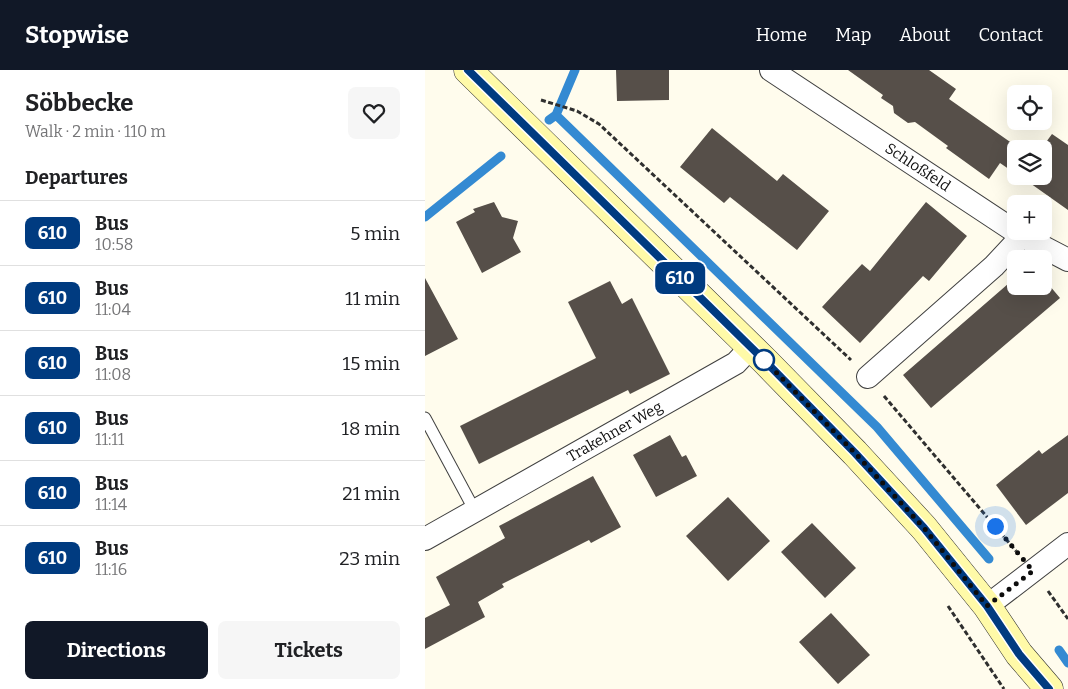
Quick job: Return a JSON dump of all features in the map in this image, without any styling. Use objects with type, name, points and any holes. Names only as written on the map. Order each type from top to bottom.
[{"type":"street","points":[[468,70],[751,347],[855,453],[924,528],[987,606],[1019,654],[1049,689]]},
{"type":"street","name":"Schloßfeld","points":[[771,70],[1007,226]]},
{"type":"street","points":[[868,377],[994,266],[1018,240]]},
{"type":"street","name":"Schloßfeld","points":[[1030,240],[1068,260]]},
{"type":"street","name":"Trakehner Weg","points":[[425,538],[737,363],[751,347]]},
{"type":"street","points":[[987,606],[1068,544]]},
{"type":"lane","points":[[425,418],[475,511]]},
{"type":"path","points":[[547,101],[577,111],[599,124],[868,377],[1033,571],[1068,619]]},
{"type":"building","points":[[616,70],[669,70],[669,100],[617,101]]},
{"type":"building","points":[[848,70],[929,70],[956,89],[949,99],[1007,140],[1007,168],[1000,163],[989,179],[946,148],[948,146],[915,122],[908,123],[894,113],[893,106],[881,98],[883,95]]},
{"type":"building","points":[[712,128],[777,181],[783,174],[829,211],[797,250],[730,197],[724,203],[680,167]]},
{"type":"building","points":[[1052,134],[1068,145],[1068,210],[1052,199],[1052,195],[1047,195],[1033,185],[1052,185],[1052,140],[1048,140]]},
{"type":"building","points":[[494,202],[502,217],[518,221],[513,238],[521,252],[482,273],[456,222],[475,212],[473,209]]},
{"type":"building","points":[[926,202],[967,236],[929,281],[923,276],[860,343],[822,307],[862,264],[870,271]]},
{"type":"building","points":[[425,278],[458,339],[425,356]]},
{"type":"building","points":[[610,281],[622,304],[632,298],[670,374],[630,394],[628,390],[479,464],[460,426],[596,358],[568,302]]},
{"type":"building","points":[[1007,285],[1007,295],[1052,295],[1052,288],[1060,298],[931,408],[903,375]]},
{"type":"building","points":[[670,435],[682,457],[686,455],[697,476],[656,497],[633,455]]},
{"type":"building","points":[[1068,435],[1068,493],[1026,525],[996,485],[1039,450],[1042,454]]},
{"type":"building","points":[[593,476],[621,527],[591,543],[589,540],[502,584],[504,587],[478,602],[485,617],[425,649],[425,618],[450,605],[436,577],[505,538],[499,526]]},
{"type":"building","points":[[728,497],[770,541],[728,581],[686,536]]},
{"type":"building","points":[[812,523],[856,568],[825,598],[781,552]]},
{"type":"building","points":[[831,613],[870,655],[838,684],[799,642]]},
{"type":"waterway","points":[[549,120],[556,115],[575,70]]},
{"type":"waterway","points":[[556,115],[877,427],[989,559]]},
{"type":"waterway","points":[[425,217],[501,156]]},
{"type":"waterway","points":[[1059,650],[1068,663]]},
{"type":"bus line","name":"610","points":[[468,70],[494,98],[766,362],[855,453],[924,528],[987,606],[1019,654],[1049,689]]},
{"type":"route","points":[[764,360],[855,453],[924,528],[987,606],[1033,571],[995,526]]}]
